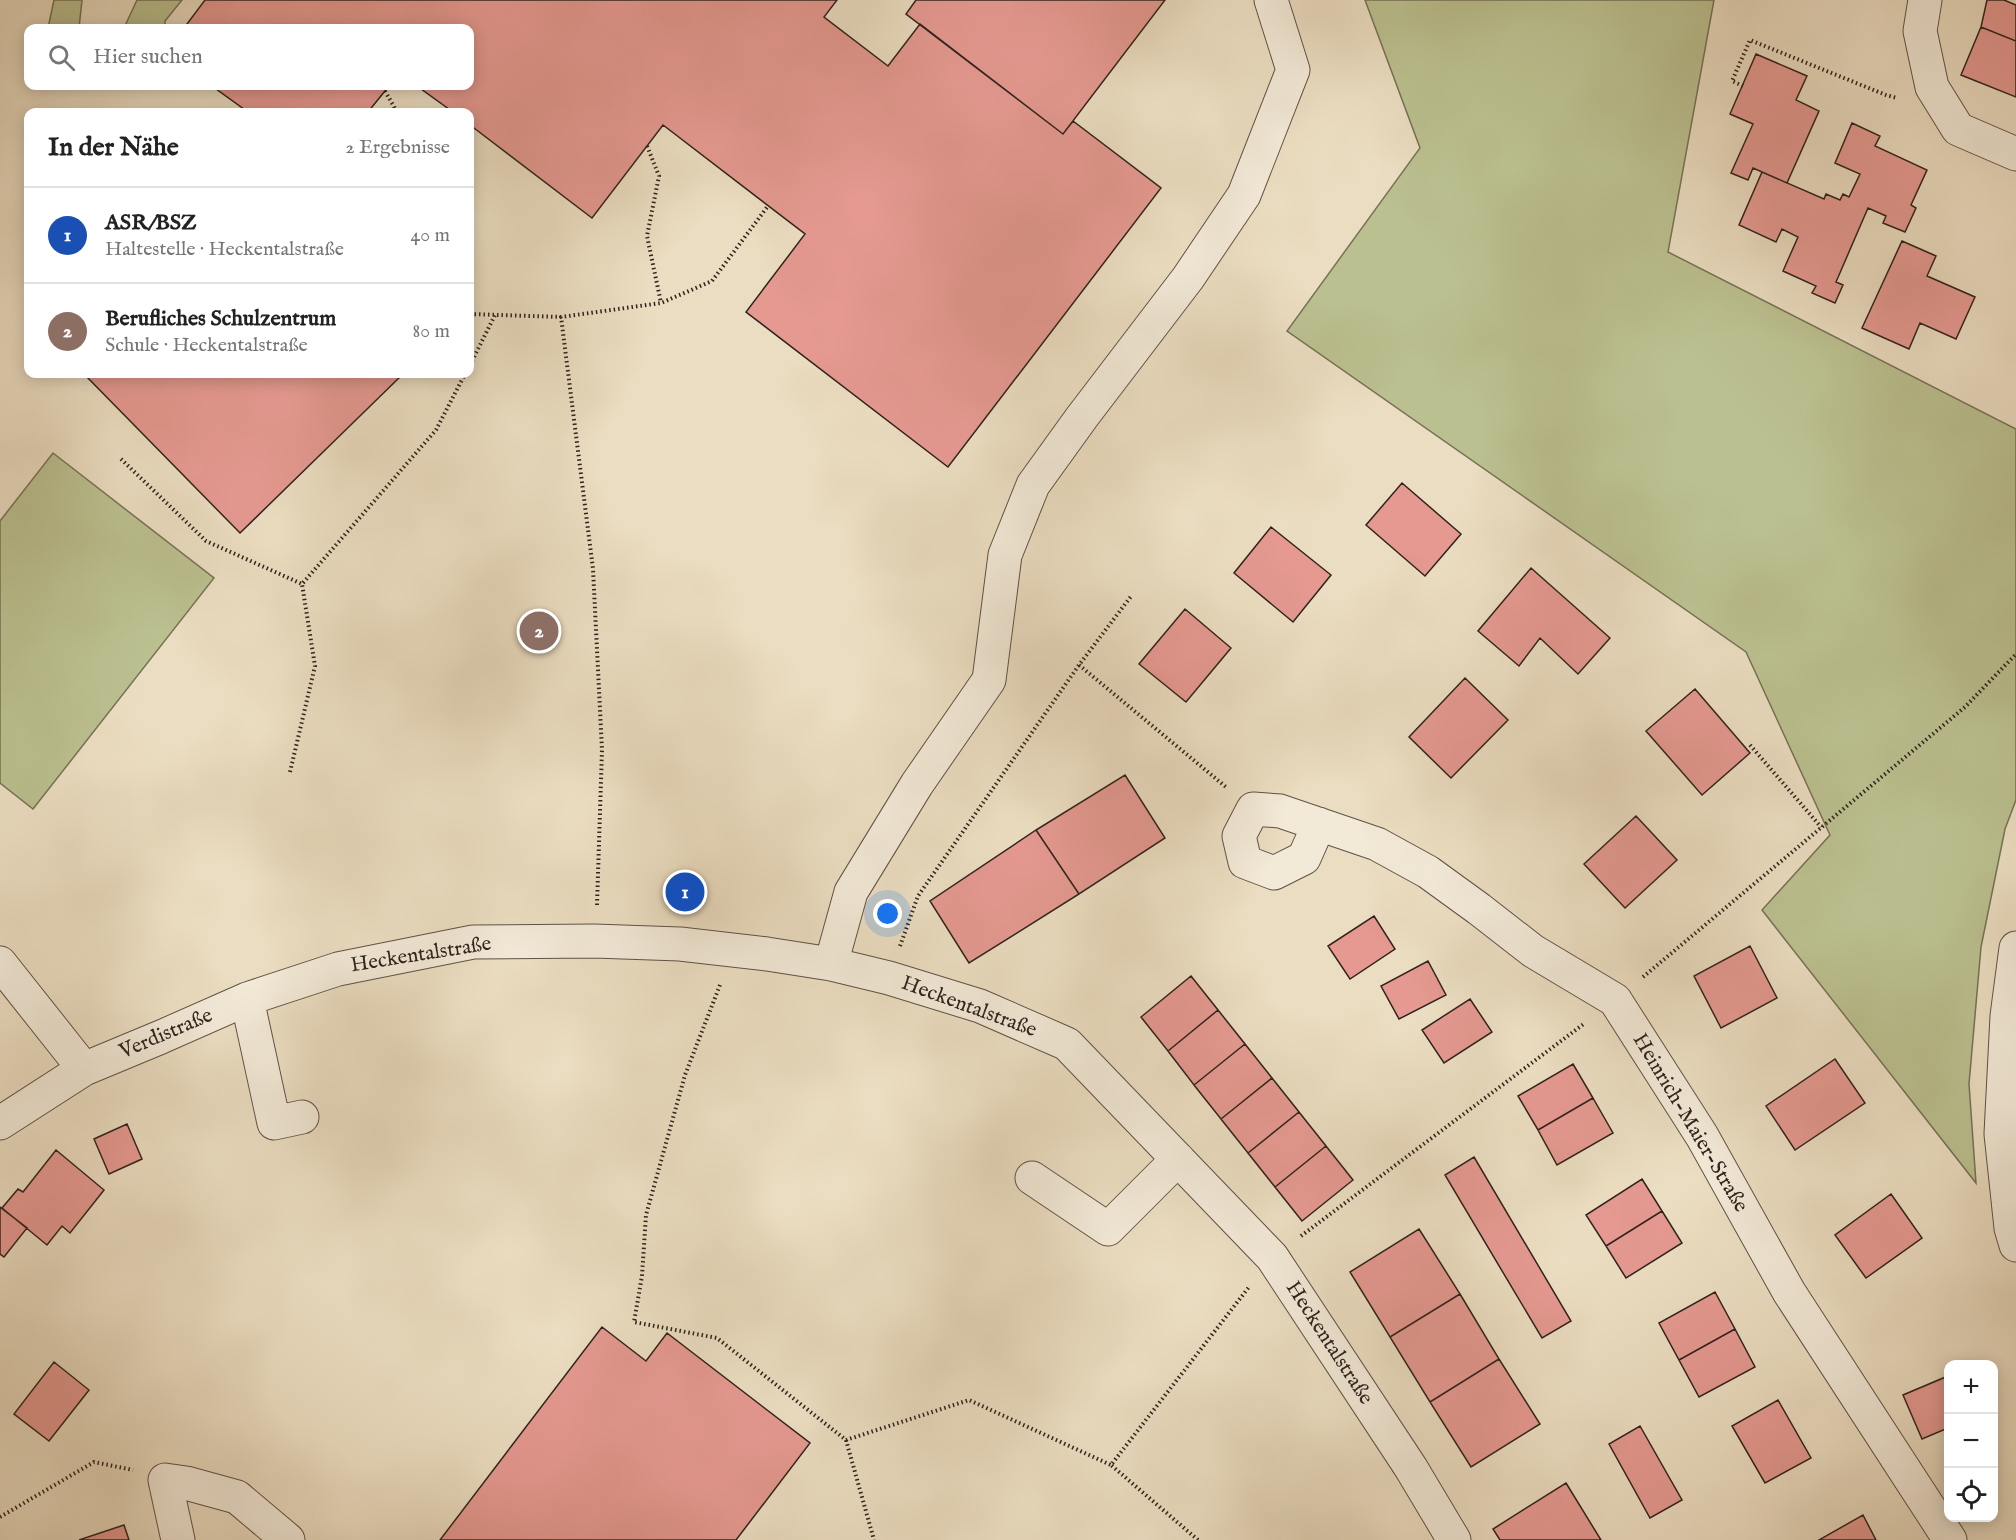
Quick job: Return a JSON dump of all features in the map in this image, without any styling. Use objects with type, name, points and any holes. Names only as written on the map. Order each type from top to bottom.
[{"type":"street","points":[[831,964],[851,892],[917,784],[989,680],[1005,555],[1033,485],[1188,278],[1244,195],[1293,70],[1271,0]]},
{"type":"street","points":[[1925,0],[1920,31],[1932,87],[1958,129],[2016,154]]},
{"type":"street","points":[[1253,809],[1239,836],[1245,862],[1274,873],[1304,858],[1319,824]]},
{"type":"street","name":"Heinrich-Maier-Straße","points":[[1253,809],[1280,811],[1377,844],[1428,872],[1533,951],[1616,1000],[1702,1136],[1789,1292],[1950,1540]]},
{"type":"street","name":"Heckentalstraße","points":[[247,999],[338,969],[473,942],[594,941],[680,944],[831,964],[889,978],[980,1006],[1067,1044],[1272,1257],[1411,1468],[1454,1540]]},
{"type":"street","points":[[2016,948],[2007,1016],[2001,1134],[2011,1228],[2016,1245]]},
{"type":"street","points":[[0,963],[84,1069]]},
{"type":"street","points":[[247,999],[274,1123],[302,1117]]},
{"type":"street","name":"Verdistraße","points":[[0,1123],[84,1069],[247,999]]},
{"type":"street","points":[[1032,1178],[1108,1229],[1178,1159]]},
{"type":"street","points":[[178,1540],[165,1480],[186,1483],[237,1497],[288,1540]]},
{"type":"path","points":[[1743,86],[1732,81],[1750,40],[1886,95]]},
{"type":"path","points":[[385,91],[395,108]]},
{"type":"path","points":[[647,146],[659,176],[646,236],[661,303]]},
{"type":"path","points":[[474,314],[561,317],[661,303],[712,281],[768,206]]},
{"type":"path","points":[[474,357],[495,315]]},
{"type":"path","points":[[561,317],[593,569],[602,750],[594,941]]},
{"type":"path","points":[[302,584],[436,430],[463,378]]},
{"type":"path","points":[[121,459],[206,541],[302,584]]},
{"type":"path","points":[[290,772],[315,666],[302,584]]},
{"type":"path","points":[[889,978],[918,896],[1079,665],[1132,596]]},
{"type":"path","points":[[1111,1465],[1272,1257],[1616,1000],[1965,707],[2016,654]]},
{"type":"path","points":[[1079,665],[1253,809]]},
{"type":"path","points":[[1750,745],[1821,827]]},
{"type":"path","points":[[734,951],[685,1075],[646,1215],[642,1276],[634,1322],[717,1338],[846,1440],[874,1540]]},
{"type":"path","points":[[846,1440],[969,1400],[1111,1465],[1198,1540]]},
{"type":"path","points":[[0,1517],[94,1462],[127,1468],[165,1480]]},
{"type":"green space","points":[[54,0],[82,0],[79,24],[49,24]]},
{"type":"green space","points":[[137,0],[182,0],[165,24],[126,24]]},
{"type":"green space","points":[[1365,0],[1714,0],[1668,252],[2016,429],[2016,800],[2005,829],[1981,947],[1969,1084],[1976,1183],[1762,910],[1830,835],[1746,652],[1287,331],[1420,148]]},
{"type":"green space","points":[[53,453],[214,578],[33,809],[0,783],[0,521]]},
{"type":"building","points":[[205,0],[837,0],[824,17],[888,66],[920,24],[1063,134],[1073,121],[1161,188],[948,467],[746,312],[805,234],[663,125],[592,218],[474,128],[474,108],[447,108],[423,90],[474,90],[474,24],[187,24]]},
{"type":"building","points":[[916,0],[1165,0],[1063,134],[906,14]]},
{"type":"building","points":[[1987,0],[2004,0],[2016,5],[2016,41],[1981,27]]},
{"type":"building","points":[[1981,27],[2016,41],[2016,97],[1961,75]]},
{"type":"building","points":[[1756,54],[1807,76],[1796,100],[1819,111],[1787,183],[1753,168],[1748,180],[1731,173],[1753,124],[1730,114]]},
{"type":"building","points":[[218,90],[386,90],[371,108],[242,108]]},
{"type":"building","points":[[1852,123],[1880,136],[1875,146],[1927,170],[1911,205],[1916,208],[1905,232],[1883,223],[1886,216],[1868,208],[1836,282],[1843,285],[1835,303],[1812,293],[1816,286],[1783,271],[1798,237],[1782,229],[1776,242],[1739,225],[1762,172],[1824,199],[1826,194],[1840,200],[1843,194],[1849,197],[1860,174],[1835,163]]},
{"type":"building","points":[[1902,241],[1936,256],[1927,276],[1975,297],[1956,339],[1920,323],[1909,349],[1862,328]]},
{"type":"building","points":[[88,378],[399,378],[240,533]]},
{"type":"building","points":[[1402,483],[1461,534],[1425,576],[1366,525]]},
{"type":"building","points":[[1271,527],[1331,575],[1293,622],[1234,573]]},
{"type":"building","points":[[1531,568],[1610,638],[1578,674],[1540,638],[1519,666],[1478,631]]},
{"type":"building","points":[[1185,609],[1231,648],[1186,702],[1139,664]]},
{"type":"building","points":[[1465,678],[1508,720],[1451,778],[1409,737]]},
{"type":"building","points":[[1695,689],[1750,753],[1702,795],[1646,731]]},
{"type":"building","points":[[1125,775],[1165,838],[1079,894],[1036,830]]},
{"type":"building","points":[[1636,816],[1677,860],[1625,908],[1584,864]]},
{"type":"building","points":[[1036,830],[1079,894],[969,963],[930,901]]},
{"type":"building","points":[[1374,916],[1395,949],[1350,979],[1328,946]]},
{"type":"building","points":[[1750,946],[1777,998],[1721,1028],[1694,976]]},
{"type":"building","points":[[1428,961],[1446,995],[1399,1019],[1381,986]]},
{"type":"building","points":[[1191,976],[1218,1010],[1168,1051],[1141,1017]]},
{"type":"building","points":[[1470,999],[1492,1032],[1444,1063],[1422,1030]]},
{"type":"building","points":[[1218,1010],[1245,1044],[1194,1085],[1168,1051]]},
{"type":"building","points":[[1245,1044],[1272,1078],[1221,1119],[1194,1085]]},
{"type":"building","points":[[1835,1059],[1865,1103],[1795,1150],[1766,1106]]},
{"type":"building","points":[[1573,1064],[1593,1098],[1538,1130],[1518,1096]]},
{"type":"building","points":[[1272,1078],[1299,1112],[1248,1153],[1221,1119]]},
{"type":"building","points":[[1593,1098],[1613,1133],[1557,1165],[1538,1130]]},
{"type":"building","points":[[1299,1112],[1326,1146],[1275,1187],[1248,1153]]},
{"type":"building","points":[[127,1124],[142,1159],[109,1174],[94,1139]]},
{"type":"building","points":[[1326,1146],[1353,1180],[1302,1221],[1275,1187]]},
{"type":"building","points":[[56,1150],[104,1190],[70,1233],[62,1226],[47,1245],[2,1208],[18,1189],[23,1192]]},
{"type":"building","points":[[1474,1157],[1571,1321],[1542,1338],[1445,1175]]},
{"type":"building","points":[[1642,1179],[1662,1211],[1606,1246],[1586,1215]]},
{"type":"building","points":[[1891,1194],[1922,1238],[1866,1278],[1835,1235]]},
{"type":"building","points":[[0,1207],[27,1228],[4,1257],[0,1254]]},
{"type":"building","points":[[1662,1211],[1682,1243],[1626,1278],[1606,1246]]},
{"type":"building","points":[[1419,1229],[1460,1294],[1390,1337],[1350,1272]]},
{"type":"building","points":[[1715,1292],[1735,1329],[1679,1360],[1659,1323]]},
{"type":"building","points":[[1460,1294],[1499,1359],[1430,1402],[1390,1337]]},
{"type":"building","points":[[602,1327],[646,1361],[667,1333],[810,1443],[736,1540],[440,1540]]},
{"type":"building","points":[[1735,1329],[1755,1367],[1699,1397],[1679,1360]]},
{"type":"building","points":[[1499,1359],[1540,1424],[1471,1467],[1430,1402]]},
{"type":"building","points":[[54,1362],[89,1390],[49,1441],[14,1414]]},
{"type":"building","points":[[1944,1378],[1944,1430],[1922,1439],[1903,1395]]},
{"type":"building","points":[[1778,1400],[1811,1458],[1765,1483],[1732,1426]]},
{"type":"building","points":[[1640,1426],[1682,1500],[1650,1518],[1609,1444]]},
{"type":"building","points":[[1566,1483],[1601,1540],[1500,1540],[1493,1529]]},
{"type":"building","points":[[1863,1515],[1876,1540],[1819,1540]]},
{"type":"building","points":[[124,1525],[129,1540],[79,1540]]},
{"type":"place","name":"Berufliches Schulzentrum","points":[[539,631]]},
{"type":"place","name":"ASR/BSZ","points":[[685,892]]}]
